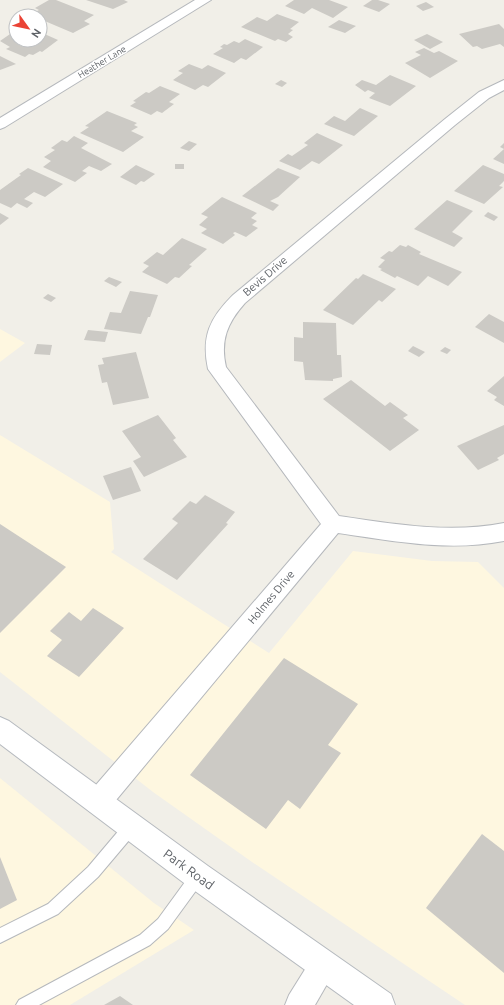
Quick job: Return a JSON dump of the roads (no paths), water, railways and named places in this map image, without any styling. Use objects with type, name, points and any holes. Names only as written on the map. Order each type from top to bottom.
[{"type":"main road","name":"Park Road","points":[[0,729],[198,876],[380,1005]]},
{"type":"street","name":"Heather Lane","points":[[0,124],[204,0]]},
{"type":"street","name":"Bevis Drive","points":[[333,524],[217,369],[213,355],[214,336],[230,308],[239,299],[450,122],[484,95],[504,84]]},
{"type":"street","points":[[333,524],[434,537],[478,537],[504,532]]},
{"type":"street","name":"Holmes Drive","points":[[98,802],[333,524]]},
{"type":"street","points":[[299,1005],[324,965]]},
{"type":"lane","points":[[0,936],[52,909],[93,872],[131,827]]},
{"type":"lane","points":[[24,1005],[145,940],[163,924],[198,876]]}]
